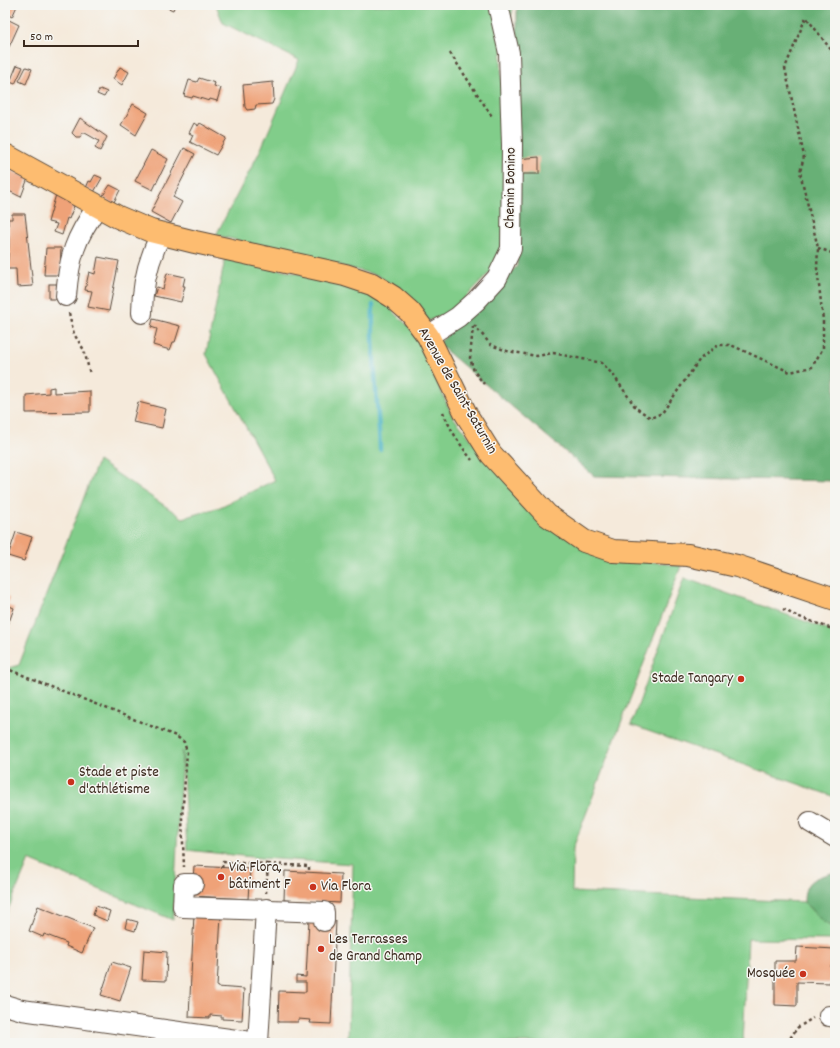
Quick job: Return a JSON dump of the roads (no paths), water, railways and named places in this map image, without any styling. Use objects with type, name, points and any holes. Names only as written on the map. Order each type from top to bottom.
[{"type":"main road","name":"Avenue de Saint-Saturnin","points":[[5,155],[118,217],[151,231],[194,242],[345,275],[372,284],[392,297],[410,312],[428,336],[466,414],[491,454],[548,515],[584,541],[613,551],[688,555],[737,566],[835,599]]},
{"type":"street","name":"Chemin Bonino","points":[[428,336],[466,321],[476,301],[497,278],[511,249],[512,145],[509,53],[498,5]]},
{"type":"street","points":[[66,296],[68,272],[80,233],[98,206]]},
{"type":"street","points":[[142,313],[144,284],[150,261],[162,234]]},
{"type":"street","points":[[810,822],[835,837]]},
{"type":"street","points":[[189,884],[183,907],[324,912],[324,921]]},
{"type":"street","points":[[5,1005],[22,1010],[258,1043],[266,909]]},
{"type":"waterway","points":[[373,305],[374,359],[380,449]]},
{"type":"place","name":"Stade Tangary","points":[[741,679]]},
{"type":"place","name":"Stade et piste d'athlétisme","points":[[71,782]]},
{"type":"place","name":"Via Flora, bâtiment F","points":[[221,877]]},
{"type":"place","name":"Via Flora","points":[[313,887]]},
{"type":"place","name":"Les Terrasses de Grand Champ","points":[[321,949]]},
{"type":"place","name":"Mosquée","points":[[803,974]]}]
